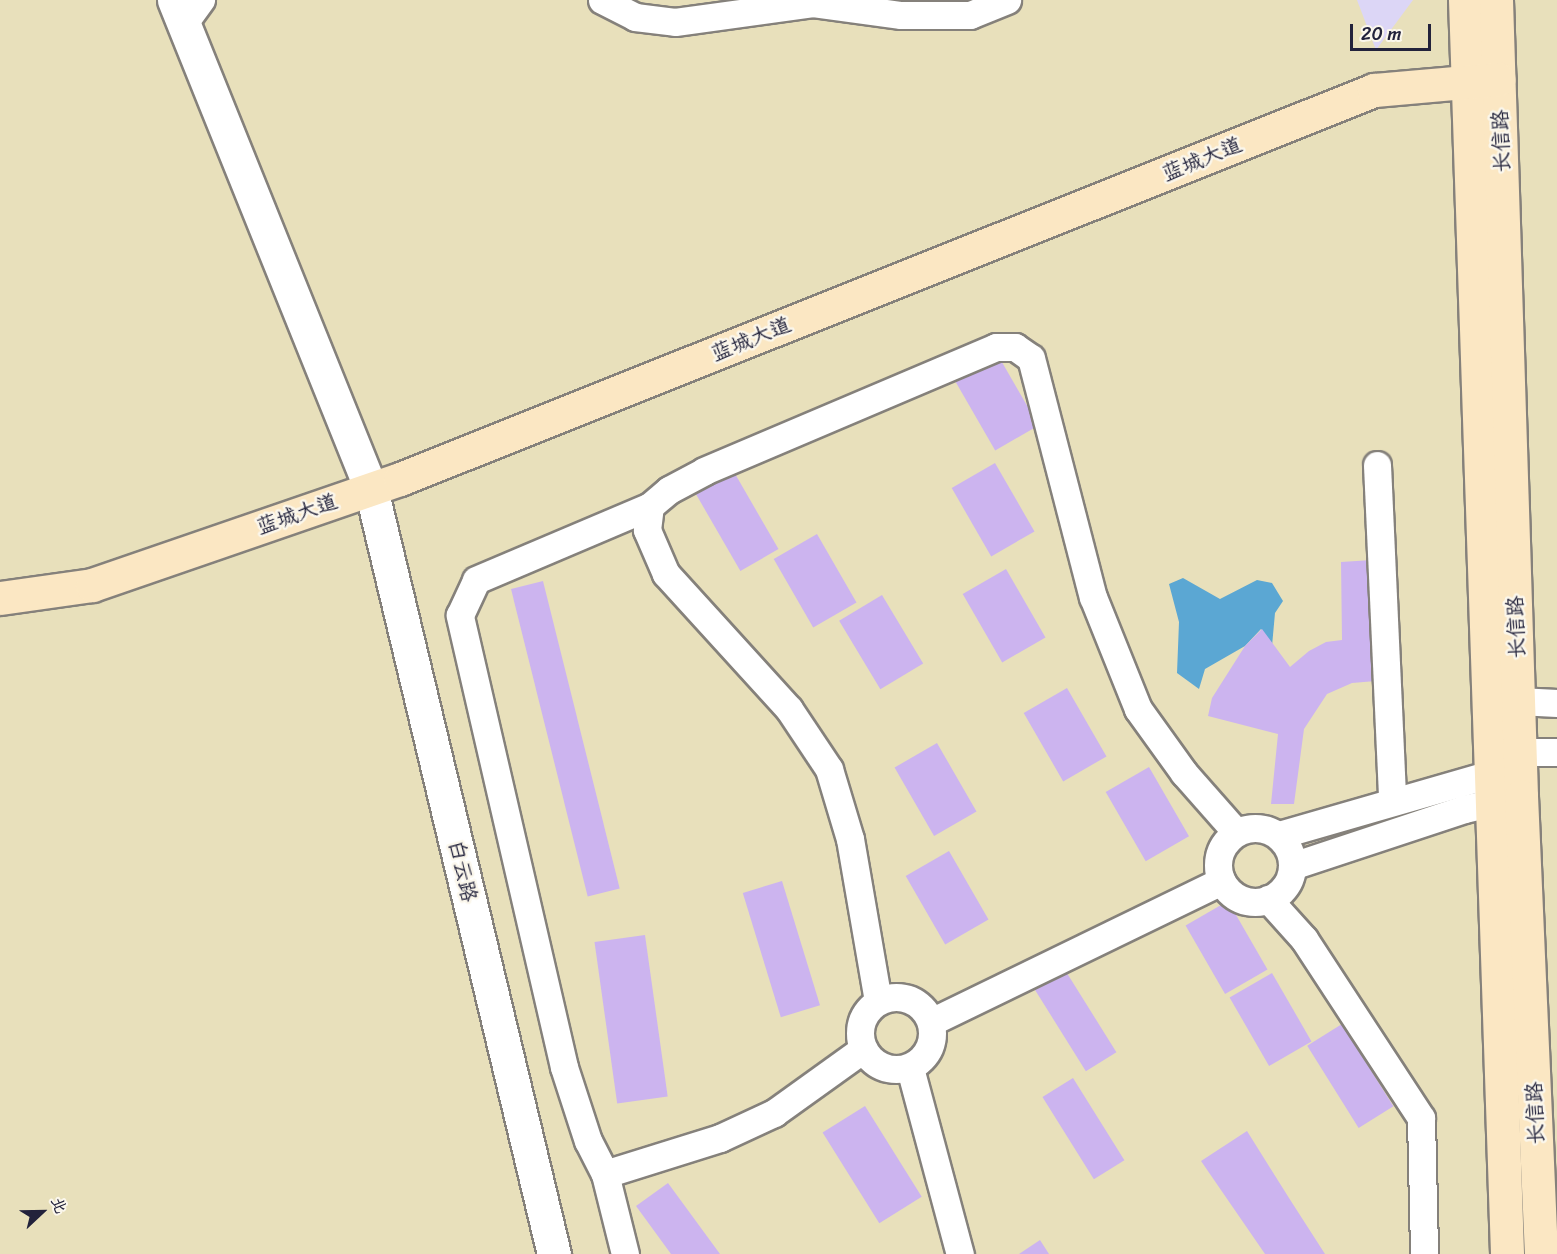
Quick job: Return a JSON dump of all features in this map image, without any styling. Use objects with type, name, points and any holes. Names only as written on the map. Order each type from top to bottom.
[{"type":"main road","name":"长信路","points":[[1466,0],[1484,81],[1518,701],[1509,778],[1507,1254]]},
{"type":"main road","name":"长信路","points":[[1496,0],[1484,81],[1509,778],[1541,1254]]},
{"type":"main road","name":"蓝城大道","points":[[0,598],[93,585],[371,489],[1374,90],[1484,81]]},
{"type":"street","points":[[602,0],[635,16],[675,22],[813,3],[901,15],[960,16],[1007,0]]},
{"type":"street","name":"白云路","points":[[186,8],[371,489],[554,1254]]},
{"type":"street","points":[[625,1254],[605,1174],[588,1141],[564,1068],[460,615],[476,580],[650,506],[669,490],[704,471],[996,347],[1015,347],[1031,358],[1041,384],[1093,597],[1138,709],[1184,773],[1236,832]]},
{"type":"street","points":[[1377,465],[1392,801]]},
{"type":"street","points":[[650,506],[647,530],[666,574],[789,709],[830,769],[850,839],[878,1001]]},
{"type":"street","points":[[1518,701],[1557,703]]},
{"type":"street","points":[[1293,866],[1509,778],[1557,752]]},
{"type":"street","points":[[1279,836],[1392,801],[1509,778]]},
{"type":"street","points":[[1258,827],[1279,836],[1291,855],[1293,866],[1286,886],[1268,899],[1258,902],[1237,897],[1222,881],[1219,870],[1221,848],[1236,832],[1258,827]]},
{"type":"street","points":[[930,1022],[1222,881]]},
{"type":"street","points":[[1268,899],[1304,939],[1422,1118],[1425,1254]]},
{"type":"street","points":[[911,999],[925,1009],[930,1022],[930,1048],[910,1068],[882,1068],[863,1050],[862,1019],[878,1001],[911,999]]},
{"type":"street","points":[[605,1174],[720,1138],[774,1113],[863,1050]]},
{"type":"street","points":[[910,1068],[960,1254]]},
{"type":"shaded area","points":[[1357,0],[1413,0],[1376,50]]},
{"type":"water","points":[[1183,578],[1220,599],[1257,580],[1272,583],[1283,601],[1275,613],[1272,646],[1261,629],[1245,646],[1205,669],[1199,689],[1177,673],[1179,622],[1169,584]]},
{"type":"building","points":[[999,357],[1038,425],[995,450],[956,382]]},
{"type":"building","points":[[995,463],[1034,531],[991,556],[952,488]]},
{"type":"building","points":[[734,472],[778,549],[740,571],[696,494]]},
{"type":"building","points":[[817,534],[856,602],[813,627],[774,559]]},
{"type":"building","points":[[1372,560],[1376,681],[1352,683],[1327,694],[1304,729],[1294,804],[1271,804],[1278,734],[1208,716],[1212,698],[1245,646],[1262,629],[1290,667],[1309,651],[1326,642],[1342,640],[1341,562]]},
{"type":"building","points":[[1006,569],[1046,637],[1002,662],[963,594]]},
{"type":"building","points":[[543,581],[620,889],[588,897],[511,589]]},
{"type":"building","points":[[882,595],[923,664],[880,689],[839,621]]},
{"type":"building","points":[[1067,688],[1106,756],[1063,781],[1024,713]]},
{"type":"building","points":[[937,743],[977,811],[934,836],[895,768]]},
{"type":"building","points":[[1149,767],[1189,836],[1146,861],[1106,792]]},
{"type":"building","points":[[949,851],[988,919],[945,944],[906,876]]},
{"type":"building","points":[[782,881],[820,1005],[781,1017],[743,893]]},
{"type":"building","points":[[1228,901],[1268,969],[1225,994],[1186,925]]},
{"type":"building","points":[[645,935],[668,1096],[617,1104],[594,942]]},
{"type":"building","points":[[1065,970],[1116,1052],[1086,1071],[1034,989]]},
{"type":"building","points":[[1272,973],[1312,1041],[1269,1066],[1230,997]]},
{"type":"building","points":[[1342,1024],[1393,1106],[1359,1128],[1307,1046]]},
{"type":"building","points":[[1073,1078],[1124,1160],[1094,1179],[1042,1097]]},
{"type":"building","points":[[865,1106],[922,1197],[879,1223],[823,1132]]},
{"type":"building","points":[[1247,1131],[1325,1254],[1265,1254],[1201,1161]]},
{"type":"building","points":[[668,1183],[720,1254],[671,1254],[636,1206]]},
{"type":"building","points":[[1040,1240],[1049,1254],[1019,1254]]}]
